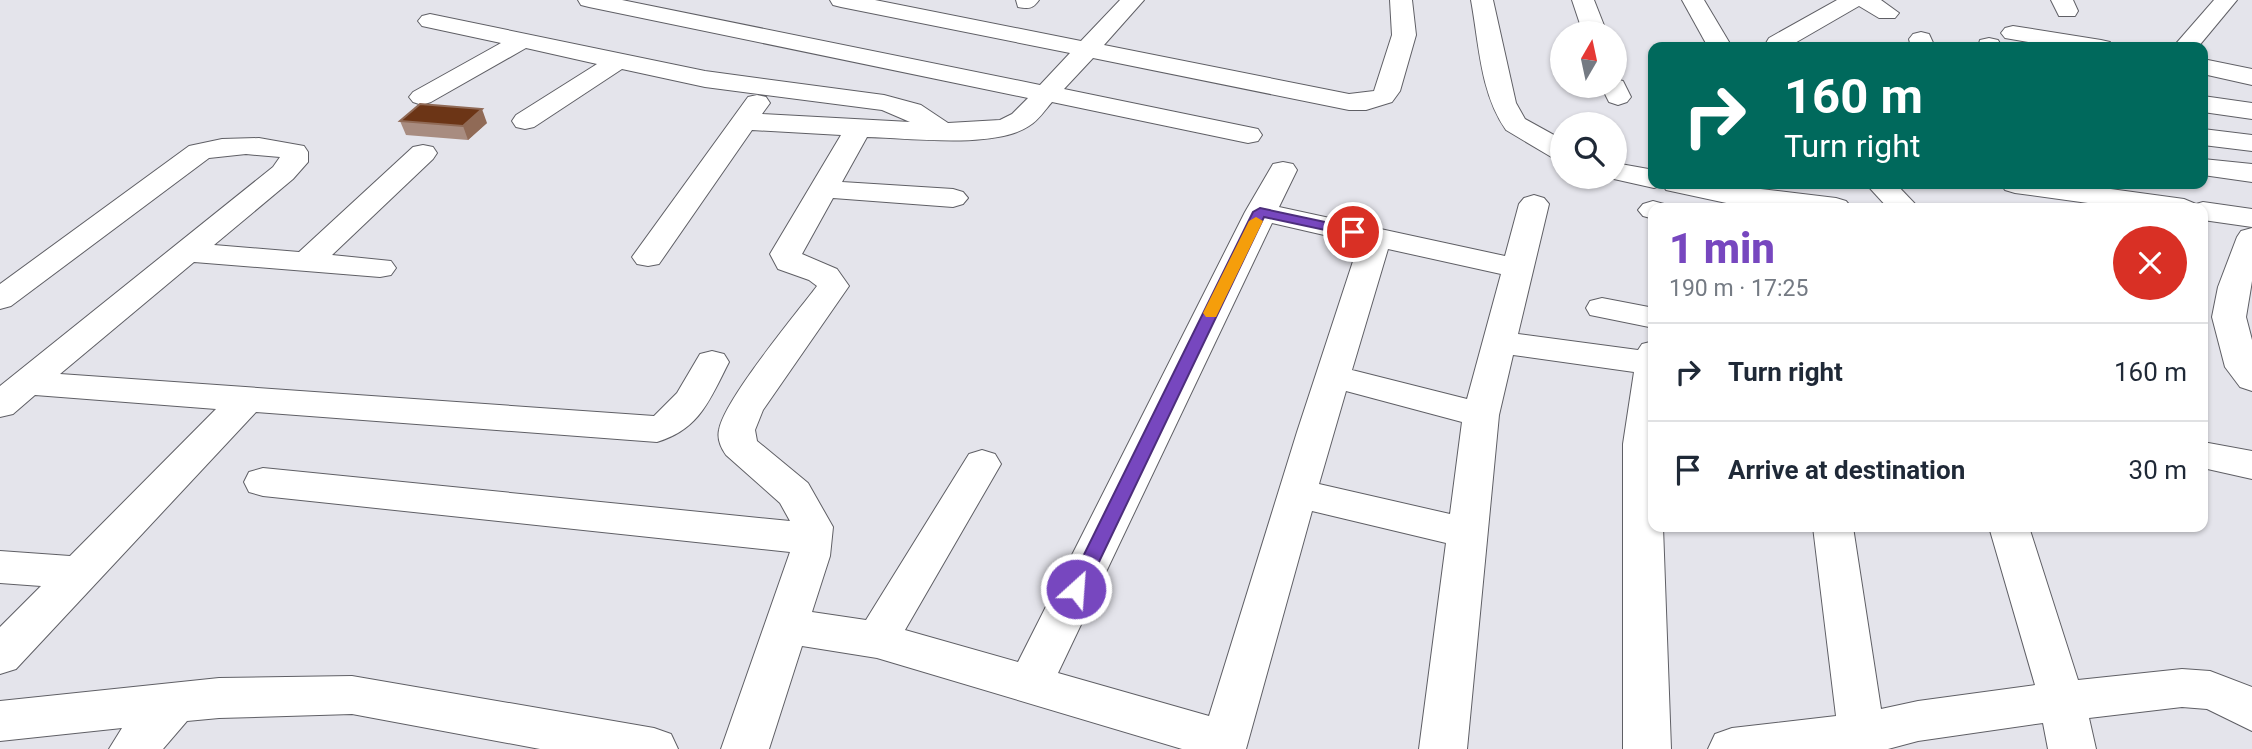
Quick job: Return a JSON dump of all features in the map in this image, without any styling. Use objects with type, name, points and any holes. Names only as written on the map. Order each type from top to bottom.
[{"type":"street","points":[[589,0],[1248,135]]},
{"type":"street","points":[[841,0],[911,6],[1089,50],[1349,102],[1366,102],[1382,97],[1387,91],[1404,35],[1401,0]]},
{"type":"street","points":[[744,121],[858,129],[976,131],[1010,126],[1021,120],[1133,0]]},
{"type":"street","points":[[1482,0],[1503,103],[1515,124],[1550,144]]},
{"type":"street","points":[[1583,0],[1591,21]]},
{"type":"street","points":[[1693,0],[1717,42]]},
{"type":"street","points":[[1780,42],[1853,0]]},
{"type":"street","points":[[1864,0],[1887,13]]},
{"type":"street","points":[[2189,42],[2226,0]]},
{"type":"street","points":[[2240,0],[2252,5]]},
{"type":"street","points":[[430,21],[705,79],[897,106],[912,111],[940,130]]},
{"type":"street","points":[[2013,33],[2070,42]]},
{"type":"street","points":[[422,97],[522,41]]},
{"type":"street","points":[[524,121],[618,61]]},
{"type":"street","points":[[2208,67],[2252,77]]},
{"type":"street","points":[[648,257],[768,86]]},
{"type":"street","points":[[2208,105],[2252,111]]},
{"type":"street","points":[[745,749],[810,556],[813,527],[794,494],[739,446],[737,430],[746,408],[833,286],[830,278],[823,273],[789,262],[786,254],[858,129]]},
{"type":"street","points":[[2208,138],[2252,143]]},
{"type":"street","points":[[0,299],[199,152],[230,146],[284,149],[293,152],[294,162],[284,173],[0,405]]},
{"type":"street","points":[[306,262],[423,153]]},
{"type":"street","points":[[2208,168],[2252,173]]},
{"type":"street","points":[[1029,686],[1283,170]]},
{"type":"street","points":[[1627,174],[1648,179]]},
{"type":"street","points":[[824,189],[953,198]]},
{"type":"street","points":[[1701,189],[1731,195],[1831,200]]},
{"type":"street","points":[[1885,189],[1899,203]]},
{"type":"street","points":[[2029,189],[2060,200],[2106,203]]},
{"type":"street","points":[[1443,749],[1481,415],[1534,204]]},
{"type":"street","points":[[1260,212],[1517,268]]},
{"type":"street","points":[[2208,212],[2252,218]]},
{"type":"street","points":[[786,626],[877,640],[1224,745],[1332,376],[1376,237]]},
{"type":"street","points":[[2252,237],[2230,301],[2242,367],[2252,379]]},
{"type":"street","points":[[187,252],[380,268]]},
{"type":"street","points":[[1602,308],[1648,317]]},
{"type":"street","points":[[1499,342],[1648,357]]},
{"type":"street","points":[[27,383],[657,429],[670,425],[681,416],[712,362]]},
{"type":"street","points":[[1332,376],[1481,415]]},
{"type":"street","points":[[1647,749],[1642,444],[1648,397]]},
{"type":"street","points":[[0,656],[247,399]]},
{"type":"street","points":[[2208,456],[2252,465]]},
{"type":"street","points":[[877,640],[982,464]]},
{"type":"street","points":[[263,482],[812,540]]},
{"type":"street","points":[[1297,493],[1467,533]]},
{"type":"street","points":[[1834,532],[1864,741]]},
{"type":"street","points":[[2011,532],[2063,701],[2072,749]]},
{"type":"street","points":[[0,567],[79,573]]},
{"type":"street","points":[[1732,749],[1864,741],[1918,721],[2182,688],[2210,690],[2252,711]]},
{"type":"street","points":[[0,721],[219,698],[352,695],[654,749]]},
{"type":"street","points":[[132,749],[174,703]]},
{"type":"building","points":[[420,104],[482,109],[463,126],[400,121]]},
{"type":"slow traffic","points":[[1211,313],[1256,221]]},
{"type":"route","points":[[1076,589],[1260,212],[1353,232]]}]
